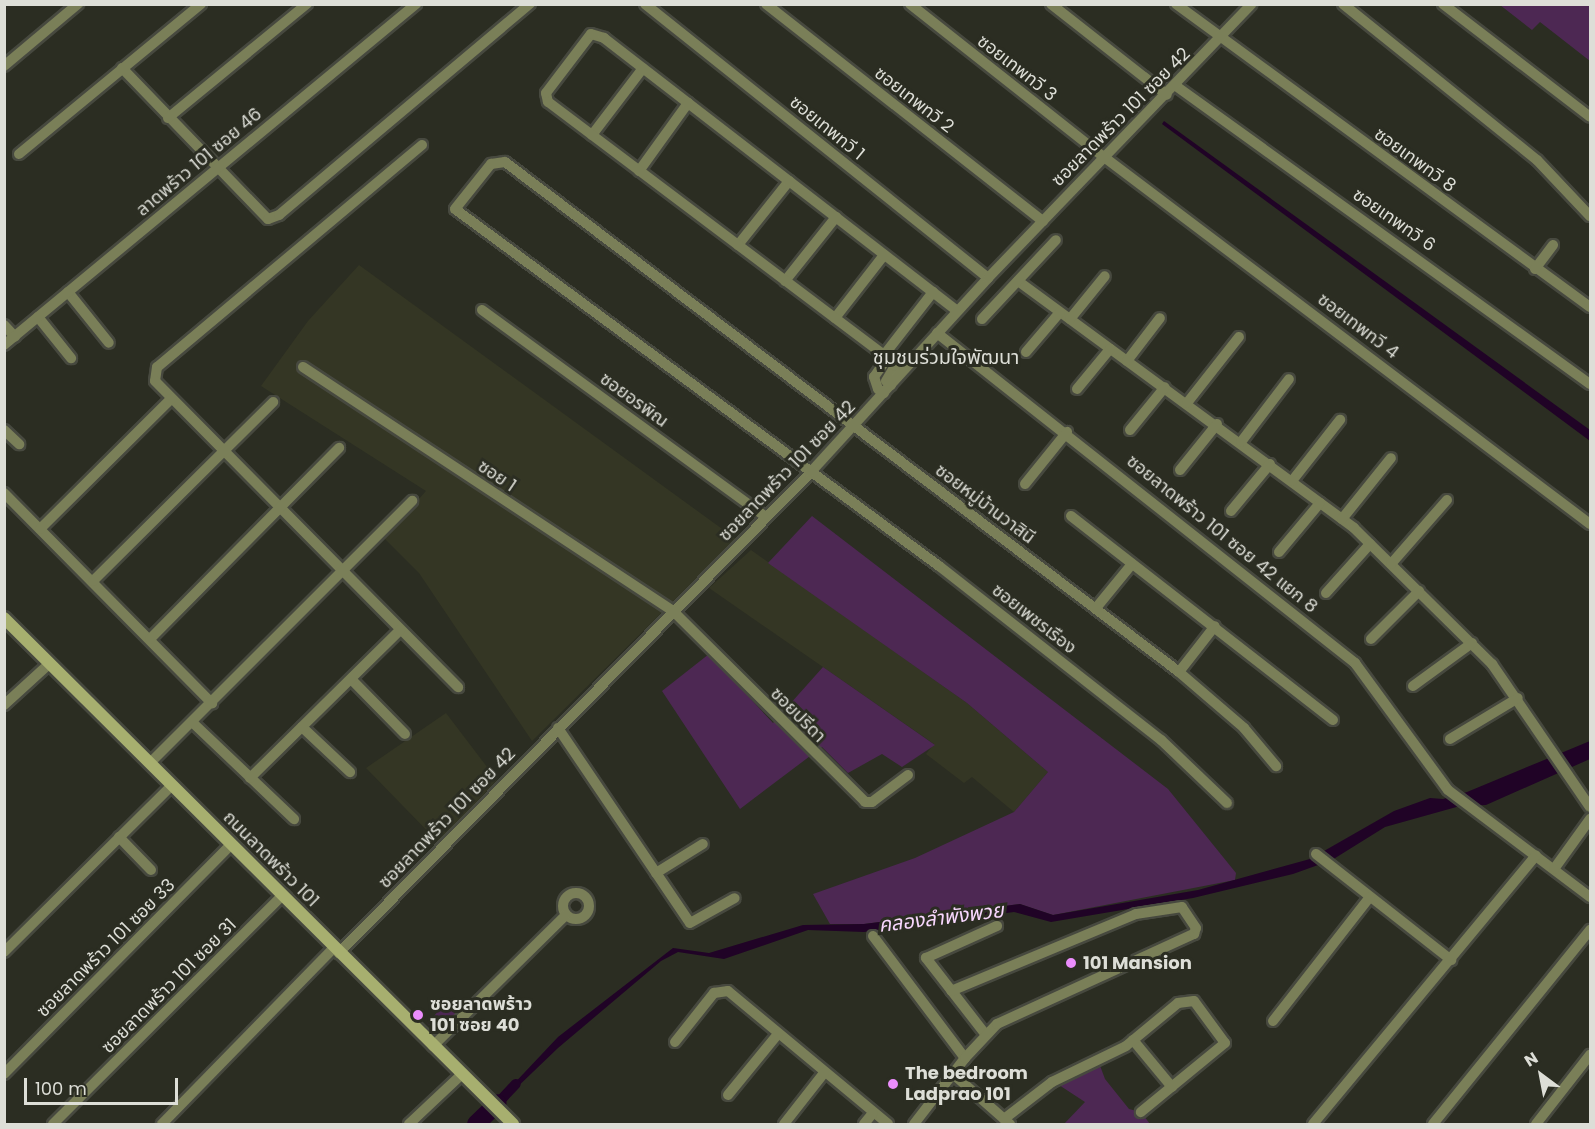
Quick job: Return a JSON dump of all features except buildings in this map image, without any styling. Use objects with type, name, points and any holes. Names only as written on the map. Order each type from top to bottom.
[{"type":"street","points":[[4,66],[78,4]]},
{"type":"street","points":[[19,154],[201,4]]},
{"type":"street","points":[[168,118],[307,4]]},
{"type":"street","name":"ลาดพร้าว 101 ซอย 46","points":[[4,345],[416,4]]},
{"type":"street","points":[[122,68],[264,217],[279,215],[530,4]]},
{"type":"street","name":"ซอยเทพทวี 1","points":[[645,4],[988,278]]},
{"type":"street","name":"ซอยเทพทวี 2","points":[[766,4],[1043,221]]},
{"type":"street","name":"ซอยเทพทวี 3","points":[[910,4],[1104,156]]},
{"type":"street","points":[[1051,4],[1167,95]]},
{"type":"street","name":"ซอยเทพทวี 8","points":[[1176,4],[1220,39],[1590,307]]},
{"type":"street","name":"ซอยลาดพร้าว 101 ซอย 42","points":[[162,1125],[810,473],[988,278],[1104,156],[1176,86],[1251,4]]},
{"type":"street","points":[[1343,4],[1537,159],[1590,216]]},
{"type":"street","points":[[1443,4],[1590,117]]},
{"type":"street","points":[[887,389],[886,381],[895,366],[886,356],[639,171],[546,98],[584,43],[597,33],[957,311]]},
{"type":"street","points":[[592,135],[643,68]]},
{"type":"street","name":"ซอยเทพทวี 6","points":[[1176,86],[1590,384]]},
{"type":"street","points":[[639,171],[688,103]]},
{"type":"street","points":[[422,146],[157,367],[155,381],[281,508],[342,574],[458,687]]},
{"type":"street","name":"ซอยเทพทวี 4","points":[[1104,156],[1590,524]]},
{"type":"street","name":"ซอยหมู่บ้านวาสินี","points":[[810,473],[455,209],[491,164],[506,162],[1096,608],[1179,672],[1244,728],[1276,766]]},
{"type":"street","points":[[738,245],[789,181]]},
{"type":"street","points":[[785,281],[836,217]]},
{"type":"street","points":[[982,319],[1056,240]]},
{"type":"street","points":[[1535,269],[1553,245]]},
{"type":"street","points":[[834,318],[884,255]]},
{"type":"street","points":[[1070,319],[1105,276]]},
{"type":"street","points":[[1018,281],[1217,424],[1342,519],[1370,544],[1472,643],[1521,703],[1588,803]]},
{"type":"street","points":[[68,292],[109,343]]},
{"type":"street","points":[[886,356],[933,292]]},
{"type":"street","name":"ซอยอรพิณ","points":[[482,310],[766,518]]},
{"type":"street","points":[[1026,352],[1060,312]]},
{"type":"street","points":[[38,317],[71,358]]},
{"type":"street","points":[[1127,361],[1160,318]]},
{"type":"street","points":[[4,325],[15,337]]},
{"type":"street","name":"ซอยลาดพร้าว 101 ซอย 42 แยก 8","points":[[937,333],[1066,432],[1355,663],[1453,794],[1480,811],[1536,855]]},
{"type":"street","points":[[1187,403],[1239,337]]},
{"type":"street","points":[[1077,389],[1110,349]]},
{"type":"street","name":"ซอย 1","points":[[303,367],[674,612]]},
{"type":"street","points":[[1241,442],[1289,379]]},
{"type":"street","points":[[1130,430],[1165,387]]},
{"type":"street","points":[[40,529],[171,399]]},
{"type":"street","points":[[93,581],[273,402]]},
{"type":"street","points":[[1292,481],[1340,420]]},
{"type":"street","points":[[1180,470],[1217,424]]},
{"type":"street","points":[[4,430],[19,444]]},
{"type":"street","points":[[1025,484],[1066,432]]},
{"type":"street","points":[[150,639],[339,448]]},
{"type":"street","points":[[1342,519],[1391,458]]},
{"type":"street","points":[[1231,512],[1270,464]]},
{"type":"street","name":"ซอยเพชรเรือง","points":[[810,473],[939,566],[1161,740],[1227,803]]},
{"type":"street","points":[[4,493],[212,703]]},
{"type":"street","points":[[1391,564],[1447,500]]},
{"type":"street","points":[[150,764],[342,574],[412,501]]},
{"type":"street","points":[[1279,552],[1320,503]]},
{"type":"street","points":[[1071,516],[1333,720]]},
{"type":"street","points":[[1326,593],[1370,544]]},
{"type":"street","points":[[1096,608],[1132,564]]},
{"type":"street","points":[[1371,639],[1419,591]]},
{"type":"street","name":"ซอยปรีดา","points":[[674,612],[865,802],[872,802],[908,775]]},
{"type":"street","name":"ถนนลาดพร้าว 101","points":[[4,618],[508,1120]]},
{"type":"street","points":[[1179,672],[1215,626]]},
{"type":"street","points":[[250,778],[400,630]]},
{"type":"street","points":[[1413,686],[1472,643]]},
{"type":"street","points":[[4,705],[50,663]]},
{"type":"street","points":[[351,679],[405,734]]},
{"type":"street","points":[[1450,739],[1521,703]]},
{"type":"street","points":[[192,722],[294,819]]},
{"type":"street","points":[[302,727],[350,772]]},
{"type":"street","points":[[558,728],[692,924],[735,898]]},
{"type":"street","points":[[4,952],[172,785]]},
{"type":"street","points":[[1554,869],[1590,819]]},
{"type":"street","points":[[119,837],[151,870]]},
{"type":"street","name":"ซอยลาดพร้าว 101 ซอย 33","points":[[4,1074],[231,844]]},
{"type":"street","points":[[656,873],[703,844]]},
{"type":"street","points":[[1316,854],[1451,960]]},
{"type":"street","points":[[1313,1125],[1536,855],[1590,897]]},
{"type":"street","name":"ซอยลาดพร้าว 101 ซอย 31","points":[[53,1125],[282,896]]},
{"type":"street","points":[[1273,1021],[1370,897]]},
{"type":"street","points":[[914,1125],[965,1058],[997,1024],[1194,934],[1196,928],[1189,912],[1182,907],[1136,914],[951,991]]},
{"type":"street","points":[[433,1046],[566,915]]},
{"type":"street","points":[[986,1035],[926,958],[997,926]]},
{"type":"street","points":[[1432,1125],[1590,930]]},
{"type":"street","points":[[873,936],[965,1058]]},
{"type":"street","points":[[675,1042],[720,990],[728,991],[888,1125]]},
{"type":"street","points":[[953,1074],[1007,1122],[1052,1082],[1133,1040],[1178,1003],[1194,1001],[1225,1043],[1141,1112]]},
{"type":"street","points":[[728,1095],[778,1034]]},
{"type":"street","points":[[1133,1040],[1172,1087]]},
{"type":"street","points":[[1536,1125],[1590,1055]]},
{"type":"street","points":[[784,1125],[824,1073]]},
{"type":"street","points":[[409,1125],[461,1074]]},
{"type":"street","points":[[864,1125],[873,1113]]},
{"type":"shaded area","points":[[1500,5],[1590,5],[1590,61],[1540,22],[1532,30]]},
{"type":"shaded area","points":[[359,265],[736,539],[532,741],[419,573],[384,538],[426,491],[261,386],[308,321]]},
{"type":"shaded area","points":[[812,516],[1168,789],[1236,873],[1235,880],[1053,915],[1020,904],[864,924],[830,924],[813,894],[915,858],[1014,812],[1048,772],[967,703],[768,563]]},
{"type":"shaded area","points":[[751,550],[967,703],[1048,772],[1014,812],[972,777],[964,783],[926,754],[934,744],[709,588]]},
{"type":"shaded area","points":[[709,654],[773,723],[823,667],[935,745],[902,767],[882,754],[848,773],[822,747],[740,809],[662,691]]},
{"type":"shaded area","points":[[446,713],[497,780],[439,843],[366,768]]},
{"type":"shaded area","points":[[445,1004],[458,1016],[440,1035],[427,1023]]},
{"type":"shaded area","points":[[1099,1063],[1105,1079],[1129,1109],[1141,1112],[1150,1124],[1064,1124],[1085,1102],[1059,1085]]},
{"type":"water","points":[[1164,121],[1590,430],[1590,441],[1162,124]]},
{"type":"water","points":[[1590,741],[1590,759],[1486,805],[1460,806],[1385,827],[1332,860],[1293,874],[1193,898],[1051,922],[1014,912],[864,932],[808,930],[724,959],[678,952],[661,961],[558,1048],[510,1094],[507,1091],[558,1037],[673,948],[709,953],[803,925],[864,924],[1020,904],[1053,915],[1198,890],[1310,859],[1394,811],[1430,798],[1443,799],[1467,792]]},
{"type":"waterway","name":"คลองลำพังพวย","points":[[498,1103],[516,1084]]},
{"type":"waterway","name":"คลองลำพังพวย","points":[[476,1124],[498,1103]]},
{"type":"place","name":"101 Mansion","points":[[1071,963]]},
{"type":"place","name":"ซอยลาดพร้าว 101 ซอย 40","points":[[418,1015]]},
{"type":"place","name":"The bedroom Ladprao 101","points":[[893,1084]]},
{"type":"district","name":"ชุมชนร่วมใจพัฒนา","points":[[946,357]]}]
